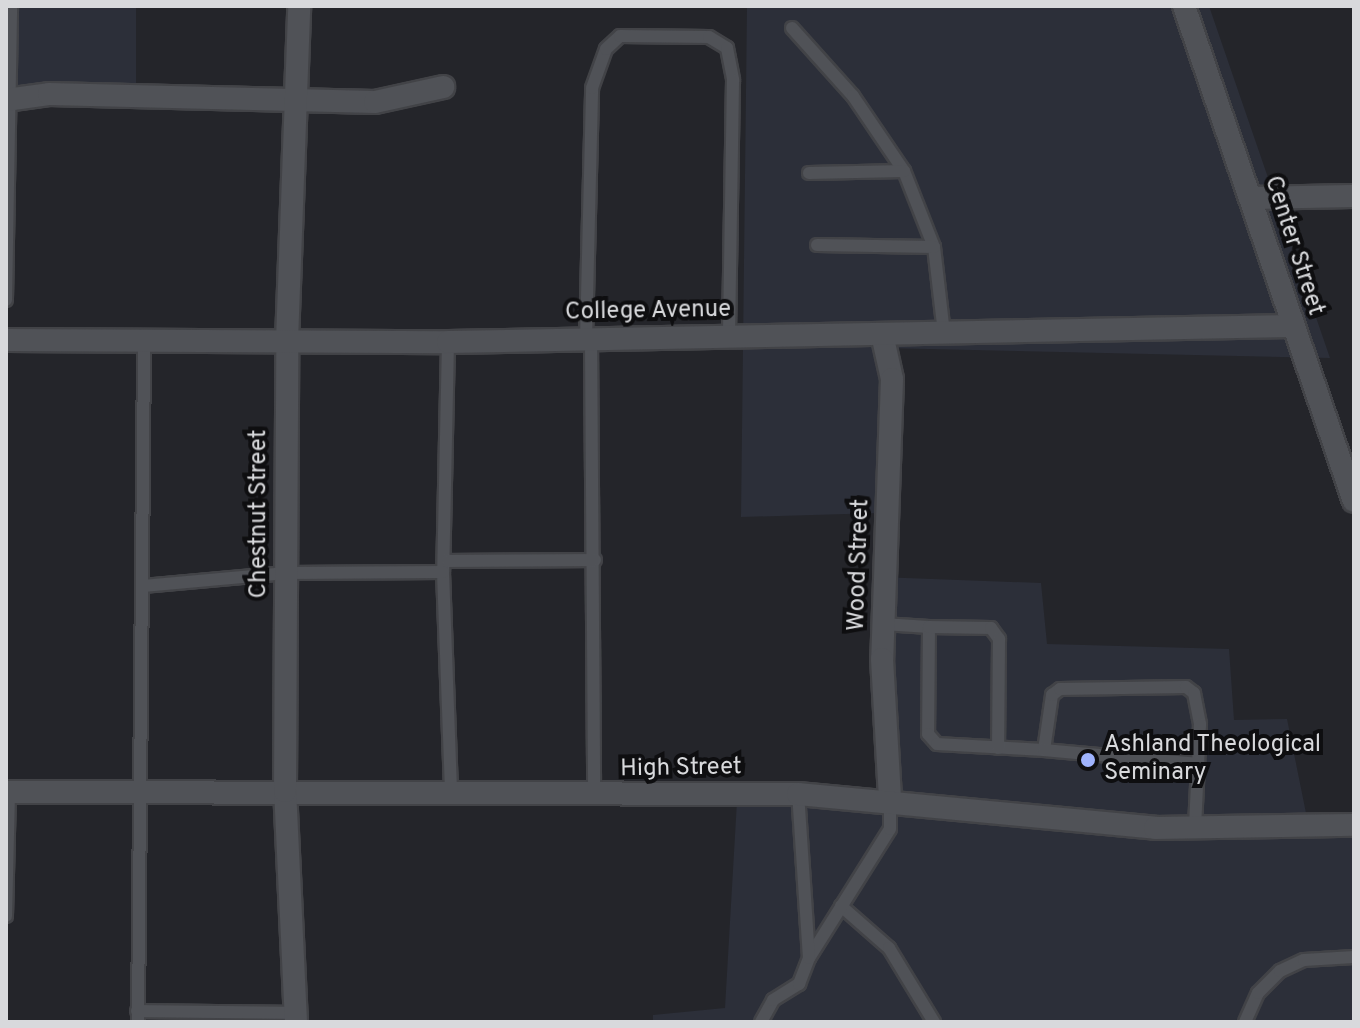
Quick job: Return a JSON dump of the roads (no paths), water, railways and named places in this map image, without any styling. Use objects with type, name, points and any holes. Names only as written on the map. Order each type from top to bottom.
[{"type":"street","name":"Chestnut Street","points":[[297,1017],[285,791],[287,341],[299,6]]},
{"type":"street","name":"Center Street","points":[[1184,6],[1251,198],[1291,326],[1347,458],[1354,501]]},
{"type":"street","points":[[10,99],[298,98],[394,101],[443,87]]},
{"type":"street","points":[[1251,198],[1354,196]]},
{"type":"street","name":"College Avenue","points":[[6,340],[448,342],[1291,326]]},
{"type":"street","name":"Wood Street","points":[[882,334],[892,379],[883,624],[890,798]]},
{"type":"street","name":"High Street","points":[[7,792],[798,794],[890,798],[1195,828],[1354,825]]},
{"type":"lane","points":[[6,300],[11,6]]},
{"type":"lane","points":[[792,28],[853,96],[904,171],[934,247],[944,334]]},
{"type":"lane","points":[[594,795],[595,560],[588,339],[592,88],[606,49],[620,36],[709,37],[727,48],[733,80],[729,336]]},
{"type":"lane","points":[[809,173],[904,171]]},
{"type":"lane","points":[[817,245],[934,247]]},
{"type":"lane","points":[[448,342],[445,566],[451,794]]},
{"type":"lane","points":[[144,343],[138,1017],[297,1017]]},
{"type":"lane","points":[[143,586],[286,573],[595,560]]},
{"type":"lane","points":[[883,624],[991,628],[999,639],[998,748]]},
{"type":"lane","points":[[929,627],[928,734],[937,744],[1198,764]]},
{"type":"lane","points":[[1044,750],[1052,695],[1060,689],[1186,687],[1194,693],[1200,724],[1195,828]]},
{"type":"lane","points":[[6,916],[7,792]]},
{"type":"lane","points":[[798,794],[809,958]]},
{"type":"lane","points":[[761,1022],[773,1000],[799,984],[809,958],[890,829],[890,798]]},
{"type":"lane","points":[[841,906],[889,948],[934,1022]]},
{"type":"lane","points":[[1245,1022],[1258,993],[1280,971],[1304,960],[1354,957]]},
{"type":"place","name":"Ashland Theological Seminary","points":[[1088,760]]}]
